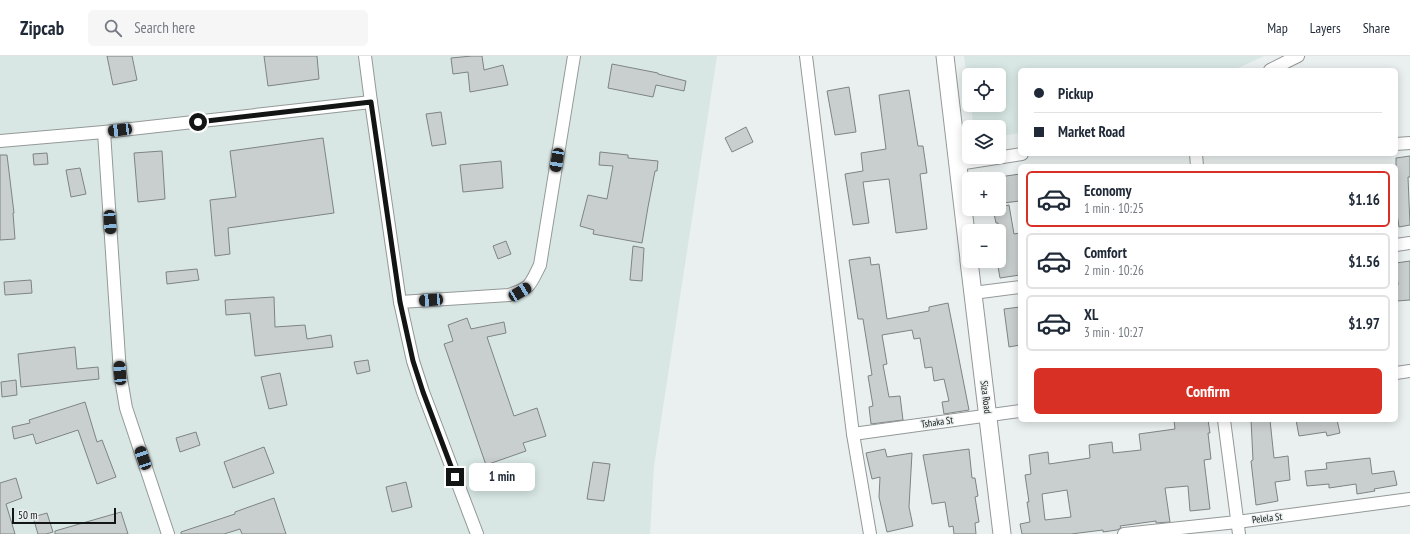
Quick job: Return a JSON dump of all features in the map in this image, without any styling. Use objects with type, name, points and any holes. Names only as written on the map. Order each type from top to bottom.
[{"type":"street","points":[[365,56],[400,302],[413,361],[423,392],[477,534]]},
{"type":"street","points":[[400,302],[509,295],[520,292],[530,285],[540,265],[574,56]]},
{"type":"street","points":[[806,56],[854,434],[870,534]]},
{"type":"street","name":"Siza Road","points":[[945,56],[965,224]]},
{"type":"street","points":[[1274,68],[1298,56]]},
{"type":"street","points":[[0,141],[104,132],[371,102]]},
{"type":"street","points":[[104,132],[120,373],[126,408],[168,534]]},
{"type":"street","points":[[1398,144],[1410,142]]},
{"type":"street","points":[[958,164],[1018,155]]},
{"type":"street","points":[[1398,245],[1410,243]]},
{"type":"street","name":"Siza Road","points":[[970,268],[1002,534]]},
{"type":"street","points":[[973,293],[1018,287]]},
{"type":"street","points":[[1398,373],[1410,371]]},
{"type":"street","name":"Tshaka St","points":[[854,434],[1018,411]]},
{"type":"street","points":[[1224,422],[1239,534]]},
{"type":"street","name":"Pelela St","points":[[1124,534],[1237,522],[1410,500]]},
{"type":"shaded area","points":[[0,56],[717,56],[654,466],[650,534],[0,534]]},
{"type":"shaded area","points":[[964,56],[1264,56],[1238,68],[1018,68],[1018,133],[1006,135],[1006,120],[973,120],[972,112],[1006,112],[1006,68],[966,68]]},
{"type":"building","points":[[107,56],[132,56],[137,80],[113,85]]},
{"type":"building","points":[[264,56],[317,56],[319,79],[268,86]]},
{"type":"building","points":[[482,56],[484,70],[503,65],[508,85],[470,92],[468,72],[453,74],[451,58]]},
{"type":"building","points":[[612,64],[658,73],[686,81],[684,91],[656,85],[653,97],[608,88]]},
{"type":"building","points":[[849,87],[856,132],[835,135],[827,91]]},
{"type":"building","points":[[909,90],[918,146],[923,146],[927,173],[920,174],[927,229],[896,233],[889,179],[863,182],[869,223],[853,225],[845,174],[863,171],[861,153],[886,149],[879,95]]},
{"type":"building","points":[[441,112],[446,144],[432,146],[426,114]]},
{"type":"building","points":[[746,127],[753,142],[732,152],[725,138]]},
{"type":"building","points":[[323,138],[334,213],[228,228],[230,254],[215,256],[210,200],[236,197],[230,151]]},
{"type":"building","points":[[162,151],[165,199],[138,202],[134,153]]},
{"type":"building","points":[[600,152],[628,155],[628,158],[658,161],[642,243],[593,234],[594,230],[580,226],[588,195],[607,199],[613,166],[599,165]]},
{"type":"building","points":[[47,153],[48,164],[34,165],[33,154]]},
{"type":"building","points":[[0,155],[7,155],[14,213],[15,239],[0,240]]},
{"type":"building","points":[[1410,156],[1410,177],[1408,177],[1410,225],[1399,227],[1398,164],[1396,164],[1396,158]]},
{"type":"building","points":[[501,161],[503,188],[463,192],[460,165]]},
{"type":"building","points":[[80,168],[86,194],[71,197],[66,170]]},
{"type":"building","points":[[1018,174],[1018,201],[1006,203],[1006,176]]},
{"type":"building","points":[[1009,205],[1014,234],[1018,233],[1018,275],[1000,278],[998,268],[1006,268],[1006,224],[996,223],[994,216],[1006,216],[1006,206]]},
{"type":"building","points":[[506,241],[511,254],[498,259],[493,246]]},
{"type":"building","points":[[633,246],[644,248],[642,281],[630,280]]},
{"type":"building","points":[[870,257],[871,265],[879,264],[887,319],[929,311],[929,307],[948,303],[969,410],[944,414],[942,402],[949,401],[944,379],[934,381],[932,367],[925,368],[920,338],[914,339],[912,330],[882,335],[887,364],[883,365],[889,397],[900,396],[903,420],[871,424],[869,407],[873,406],[868,376],[872,375],[863,319],[858,319],[849,260]]},
{"type":"building","points":[[1410,261],[1410,300],[1398,301],[1398,263]]},
{"type":"building","points":[[197,269],[199,280],[167,284],[166,272]]},
{"type":"building","points":[[31,280],[32,293],[5,295],[4,282]]},
{"type":"building","points":[[274,297],[275,327],[305,325],[307,339],[331,335],[333,347],[255,356],[250,313],[226,315],[225,300]]},
{"type":"building","points":[[1018,307],[1018,345],[1009,347],[1004,309]]},
{"type":"building","points":[[467,318],[471,329],[504,322],[506,333],[487,337],[514,416],[537,408],[546,436],[523,443],[526,451],[486,465],[444,344],[453,341],[448,325]]},
{"type":"building","points":[[75,347],[77,369],[98,367],[99,379],[21,387],[18,354]]},
{"type":"building","points":[[368,360],[370,371],[357,374],[354,362]]},
{"type":"building","points":[[280,373],[287,405],[269,409],[261,377]]},
{"type":"building","points":[[16,380],[17,395],[2,397],[1,382]]},
{"type":"building","points":[[85,402],[97,442],[102,440],[116,477],[97,484],[78,430],[36,444],[33,434],[14,439],[12,427],[30,423],[29,420]]},
{"type":"building","points":[[1174,422],[1208,422],[1211,459],[1204,460],[1210,509],[1190,511],[1188,486],[1165,488],[1170,522],[1156,523],[1156,521],[1120,526],[1121,528],[1117,530],[1103,532],[1103,530],[1071,534],[1022,534],[1020,524],[1030,522],[1025,475],[1031,474],[1029,455],[1048,452],[1049,464],[1090,458],[1089,445],[1112,442],[1113,453],[1141,450],[1139,434],[1175,429]],"holes":[[[1067,490],[1071,517],[1045,520],[1042,494]]]},
{"type":"building","points":[[1251,422],[1270,422],[1274,458],[1288,456],[1290,480],[1275,482],[1278,501],[1256,505],[1251,461],[1253,460]]},
{"type":"building","points":[[1296,422],[1337,422],[1340,433],[1327,436],[1326,432],[1299,436]]},
{"type":"building","points":[[196,432],[200,445],[180,452],[176,438]]},
{"type":"building","points":[[264,447],[274,473],[233,488],[224,462]]},
{"type":"building","points":[[885,449],[887,457],[912,453],[909,507],[913,526],[887,532],[879,497],[880,477],[872,479],[866,453]]},
{"type":"building","points":[[969,449],[972,478],[975,478],[978,496],[975,497],[979,522],[975,523],[976,534],[954,534],[953,526],[949,527],[945,502],[932,504],[923,455]]},
{"type":"building","points":[[1370,458],[1372,474],[1394,471],[1397,485],[1357,494],[1356,484],[1329,488],[1329,484],[1307,486],[1305,471],[1327,469],[1326,463]]},
{"type":"building","points":[[593,462],[610,464],[604,501],[587,499]]},
{"type":"building","points":[[16,478],[22,498],[6,504],[15,534],[0,534],[0,483]]},
{"type":"building","points":[[406,482],[412,507],[392,512],[386,487]]},
{"type":"building","points":[[274,498],[286,534],[242,534],[240,529],[224,534],[181,534],[181,532],[235,514],[235,512]]},
{"type":"building","points":[[121,512],[128,534],[55,534],[55,531]]},
{"type":"building","points":[[47,513],[53,532],[38,534],[33,517]]},
{"type":"route","points":[[198,122],[371,102],[400,302],[413,361],[455,477]]}]
